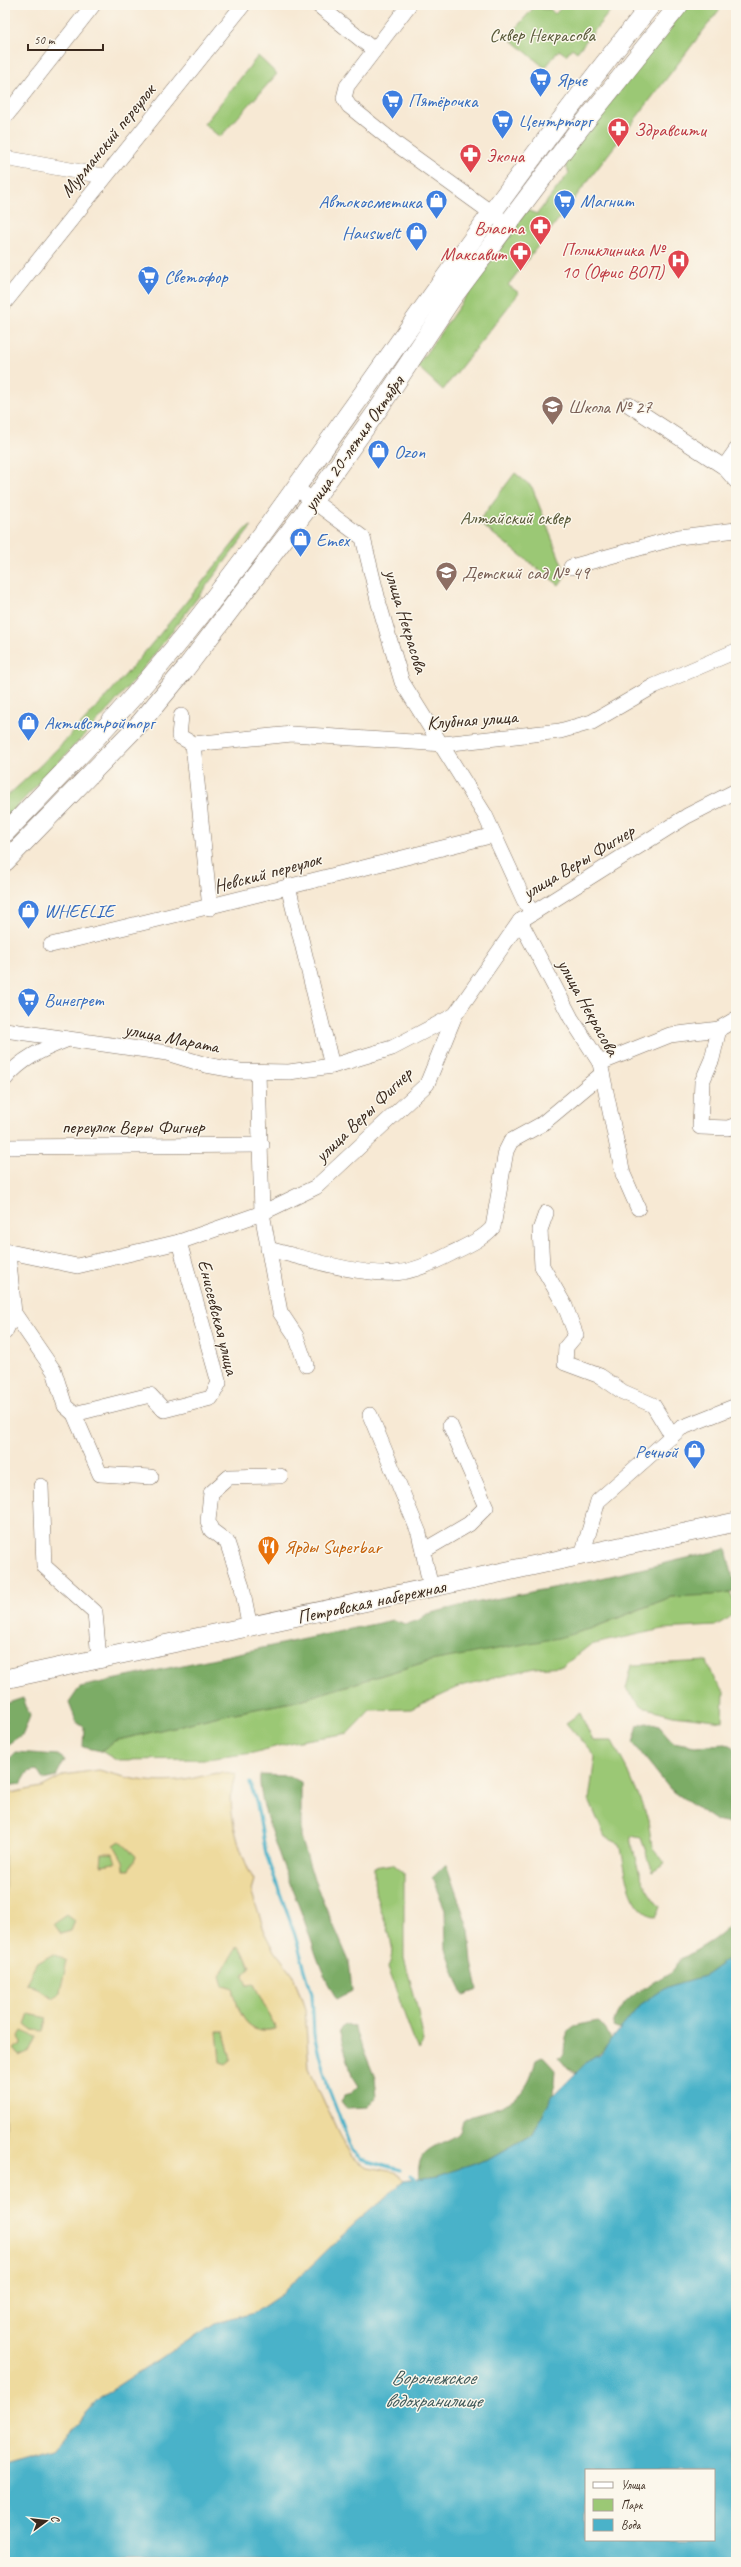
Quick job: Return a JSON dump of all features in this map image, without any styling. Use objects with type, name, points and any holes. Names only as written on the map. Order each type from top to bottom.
[{"type":"main road","name":"улица 20-летия Октября","points":[[5,832],[125,706],[168,656],[296,488],[491,212],[576,99],[651,5]]},
{"type":"main road","name":"улица 20-летия Октября","points":[[5,862],[141,722],[186,668],[313,500],[377,411],[452,298],[580,128],[679,5]]},
{"type":"main road","name":"Петровская набережная","points":[[5,1679],[250,1628],[736,1522]]},
{"type":"street","points":[[5,117],[93,5]]},
{"type":"street","name":"Мурманский переулок","points":[[5,302],[103,176],[243,5]]},
{"type":"street","points":[[318,5],[374,50]]},
{"type":"street","points":[[409,5],[344,91],[344,98],[349,106],[396,144],[508,225]]},
{"type":"street","points":[[5,158],[103,176]]},
{"type":"street","points":[[629,405],[724,467],[736,481]]},
{"type":"street","points":[[724,467],[736,450]]},
{"type":"street","name":"улица Некрасова","points":[[296,488],[363,538],[379,604],[402,682],[443,744],[485,815],[524,900],[532,912]]},
{"type":"street","points":[[571,567],[679,537],[736,530]]},
{"type":"street","name":"Клубная улица","points":[[193,744],[292,734],[443,744],[560,732],[592,722],[654,686],[736,651]]},
{"type":"street","points":[[180,716],[179,736],[193,744],[210,908]]},
{"type":"street","name":"улица Веры Фигнер","points":[[6,1252],[77,1266],[179,1242],[262,1213],[316,1187],[427,1084],[455,1015],[520,921],[532,912],[687,816],[736,791]]},
{"type":"street","name":"Невский переулок","points":[[51,945],[210,908],[288,886],[494,836]]},
{"type":"street","points":[[288,886],[332,1066]]},
{"type":"street","name":"улица Некрасова","points":[[520,921],[571,1018],[601,1068],[623,1174],[638,1208]]},
{"type":"street","name":"улица Марата","points":[[5,1030],[47,1034],[66,1040],[167,1053],[206,1065],[258,1072],[289,1072],[332,1066],[392,1048],[455,1015]]},
{"type":"street","points":[[268,1248],[367,1272],[395,1273],[428,1265],[469,1245],[488,1233],[493,1226],[506,1151],[511,1142],[542,1124],[601,1068],[670,1035],[719,1029],[736,1019]]},
{"type":"street","points":[[719,1029],[712,1060],[702,1082],[700,1127],[728,1128],[736,1125]]},
{"type":"street","points":[[5,1079],[13,1069],[41,1050],[66,1040]]},
{"type":"street","points":[[258,1072],[262,1145],[262,1213],[280,1312],[296,1336],[306,1365]]},
{"type":"street","name":"переулок Веры Фигнер","points":[[5,1147],[262,1145]]},
{"type":"street","points":[[546,1213],[540,1230],[542,1266],[565,1306],[576,1335],[566,1347],[565,1363],[600,1376],[623,1392],[653,1405],[672,1436]]},
{"type":"street","name":"Енисеевская улица","points":[[74,1414],[150,1396],[164,1410],[211,1398],[219,1383],[179,1242]]},
{"type":"street","points":[[6,1252],[14,1313],[54,1371],[65,1406],[74,1414],[100,1474],[151,1478]]},
{"type":"street","points":[[5,1332],[14,1313]]},
{"type":"street","points":[[582,1555],[598,1501],[681,1428],[736,1406]]},
{"type":"street","points":[[370,1416],[419,1533],[431,1588]]},
{"type":"street","points":[[423,1551],[469,1524],[486,1506],[450,1424]]},
{"type":"street","points":[[250,1628],[242,1587],[227,1542],[212,1530],[208,1522],[211,1493],[229,1477],[280,1476]]},
{"type":"street","points":[[41,1486],[44,1566],[95,1612],[98,1660]]},
{"type":"green space","name":"Сквер Некрасова","points":[[536,5],[543,9],[550,9],[555,14],[564,5],[615,5],[577,52],[572,48],[566,55],[559,50],[545,68],[508,37]]},
{"type":"green space","points":[[687,5],[723,5],[508,285],[519,293],[443,390],[417,366],[527,210],[537,214],[569,173],[565,164],[568,154]]},
{"type":"green space","points":[[258,56],[277,74],[220,137],[204,124]]},
{"type":"green space","name":"Алтайский сквер","points":[[515,473],[532,487],[566,575],[559,585],[478,522]]},
{"type":"green space","points":[[252,526],[147,664],[111,707],[5,819],[5,798],[101,703],[160,634],[245,529]]},
{"type":"green space","points":[[726,1549],[736,1591],[712,1595],[671,1597],[590,1629],[558,1638],[425,1662],[297,1701],[219,1716],[114,1741],[101,1751],[83,1747],[84,1727],[77,1723],[69,1703],[80,1687],[393,1620],[406,1624],[419,1620],[427,1614],[464,1605],[593,1580]]},
{"type":"green space","points":[[730,1592],[736,1610],[729,1618],[715,1626],[663,1629],[590,1645],[563,1666],[534,1668],[461,1686],[411,1709],[370,1710],[348,1733],[293,1742],[253,1753],[206,1759],[116,1760],[101,1751],[114,1741],[219,1716],[297,1701],[425,1662],[590,1629],[671,1597]]},
{"type":"green space","points":[[707,1661],[715,1681],[724,1692],[723,1721],[673,1715],[642,1707],[626,1689],[632,1665]]},
{"type":"green space","points":[[23,1698],[30,1716],[23,1734],[5,1746],[5,1704]]},
{"type":"green space","points":[[580,1713],[593,1741],[612,1741],[628,1771],[648,1819],[652,1847],[666,1864],[653,1872],[641,1838],[631,1836],[640,1874],[648,1891],[660,1907],[655,1917],[646,1913],[633,1897],[626,1876],[620,1844],[605,1837],[589,1800],[595,1757],[566,1723]]},
{"type":"green space","points":[[647,1722],[659,1726],[673,1742],[695,1746],[726,1744],[736,1749],[736,1825],[716,1821],[670,1789],[633,1743],[638,1725]]},
{"type":"green space","points":[[16,1752],[58,1755],[65,1760],[56,1777],[43,1780],[37,1770],[28,1772],[21,1784],[5,1786],[5,1763]]},
{"type":"green space","points":[[260,1775],[289,1776],[301,1782],[301,1837],[314,1880],[349,1961],[352,1991],[337,1999],[322,1971],[276,1847],[264,1807]]},
{"type":"green space","points":[[120,1841],[136,1856],[130,1870],[124,1870],[123,1861],[114,1845]]},
{"type":"green space","points":[[102,1853],[114,1853],[116,1863],[101,1865]]},
{"type":"green space","points":[[393,1864],[404,1873],[404,1958],[417,2006],[424,2042],[418,2050],[388,1968],[392,1949],[391,1940],[375,1889],[374,1867]]},
{"type":"green space","points":[[446,1864],[469,1930],[472,1962],[478,1990],[463,1995],[446,1950],[445,1909],[432,1878]]},
{"type":"green space","points":[[67,1915],[75,1921],[71,1931],[60,1934],[53,1924]]},
{"type":"green space","points":[[736,1917],[736,1953],[704,1976],[667,1987],[640,2005],[620,2030],[613,2027],[615,2017],[620,2008],[627,2001],[644,1988],[671,1972],[683,1958],[719,1936]]},
{"type":"green space","points":[[237,1945],[247,1959],[248,1973],[246,1985],[254,1984],[276,2029],[257,2029],[251,2026],[241,2014],[233,1989],[223,1986],[220,1975]]},
{"type":"green space","points":[[53,1954],[68,1961],[60,1992],[54,1998],[26,1982],[36,1964]]},
{"type":"green space","points":[[29,2014],[47,2018],[43,2031],[31,2030],[25,2025]]},
{"type":"green space","points":[[597,2021],[613,2039],[576,2073],[568,2069],[559,2058],[564,2054],[566,2038],[569,2033],[576,2026]]},
{"type":"green space","points":[[345,2025],[354,2026],[375,2078],[377,2096],[367,2108],[347,2109],[341,2101],[345,2095],[352,2093],[359,2086],[352,2075],[339,2030]]},
{"type":"green space","points":[[22,2030],[36,2037],[30,2051],[19,2056],[13,2049],[21,2044],[19,2036]]},
{"type":"green space","points":[[217,2031],[224,2031],[231,2060],[226,2064],[220,2062]]},
{"type":"green space","points":[[542,2056],[555,2070],[553,2096],[531,2135],[489,2159],[437,2176],[419,2179],[419,2168],[424,2154],[460,2132],[463,2120],[466,2118],[506,2104],[520,2094],[530,2079],[536,2059]]},
{"type":"sand","points":[[99,1770],[141,1780],[162,1782],[185,1780],[217,1773],[236,1774],[232,1786],[231,1799],[234,1828],[248,1869],[254,1880],[251,1890],[264,1930],[275,1951],[293,1975],[305,2009],[309,2069],[339,2134],[352,2157],[367,2167],[394,2172],[404,2181],[351,2227],[282,2294],[254,2313],[215,2323],[99,2399],[53,2450],[5,2464],[5,1794],[42,1787],[64,1775]],"holes":[[[120,1841],[136,1856],[130,1870],[124,1870],[123,1861],[114,1845]],[[102,1853],[113,1853],[116,1863],[101,1865]],[[67,1915],[75,1921],[71,1931],[61,1934],[54,1924]],[[237,1946],[244,1952],[250,1967],[243,1976],[247,1985],[254,1984],[276,2029],[257,2029],[251,2026],[241,2014],[233,1989],[223,1986],[220,1975]],[[53,1954],[67,1961],[60,1992],[54,1998],[26,1983],[36,1964]],[[29,2014],[47,2018],[43,2031],[31,2030],[25,2025]],[[22,2031],[36,2037],[30,2051],[19,2056],[13,2049],[21,2044],[19,2036]],[[217,2031],[224,2031],[231,2060],[226,2064],[220,2062]]]},
{"type":"water","name":"Воронежское водохранилище","points":[[736,1953],[736,2562],[5,2562],[5,2464],[53,2450],[99,2399],[215,2323],[254,2313],[282,2294],[351,2227],[404,2181],[437,2176],[489,2159],[531,2135],[553,2096],[588,2061],[599,2055],[640,2005],[667,1987],[704,1976]]},
{"type":"waterway","points":[[250,1783],[257,1805],[266,1854],[294,1932],[312,1994],[314,2035],[328,2087],[352,2150],[362,2159],[400,2170]]},
{"type":"waterway","points":[[410,2176],[417,2181]]},
{"type":"place","name":"Ярче","points":[[540,98]]},
{"type":"place","name":"Пятёрочка","points":[[393,120]]},
{"type":"place","name":"Центрторг","points":[[502,140]]},
{"type":"place","name":"Здравсити","points":[[618,148]]},
{"type":"place","name":"Экона","points":[[470,174]]},
{"type":"place","name":"Автокосметика","points":[[437,220]]},
{"type":"place","name":"Магнит","points":[[564,220]]},
{"type":"place","name":"Власта","points":[[540,246]]},
{"type":"place","name":"Hauswelt","points":[[416,252]]},
{"type":"place","name":"Максавит","points":[[521,272]]},
{"type":"place","name":"Поликлиника № 10 (Офис ВОП)","points":[[679,280]]},
{"type":"place","name":"Светофор","points":[[149,296]]},
{"type":"place","name":"Школа № 27","points":[[553,426]]},
{"type":"place","name":"Ozon","points":[[378,470]]},
{"type":"place","name":"Emex","points":[[300,558]]},
{"type":"place","name":"Детский сад № 49","points":[[447,592]]},
{"type":"place","name":"Активстройторг","points":[[29,742]]},
{"type":"place","name":"WHEELIE","points":[[28,930]]},
{"type":"place","name":"Винегрет","points":[[28,1018]]},
{"type":"place","name":"Речной","points":[[694,1470]]},
{"type":"place","name":"Ярды Superbar","points":[[268,1566]]}]
